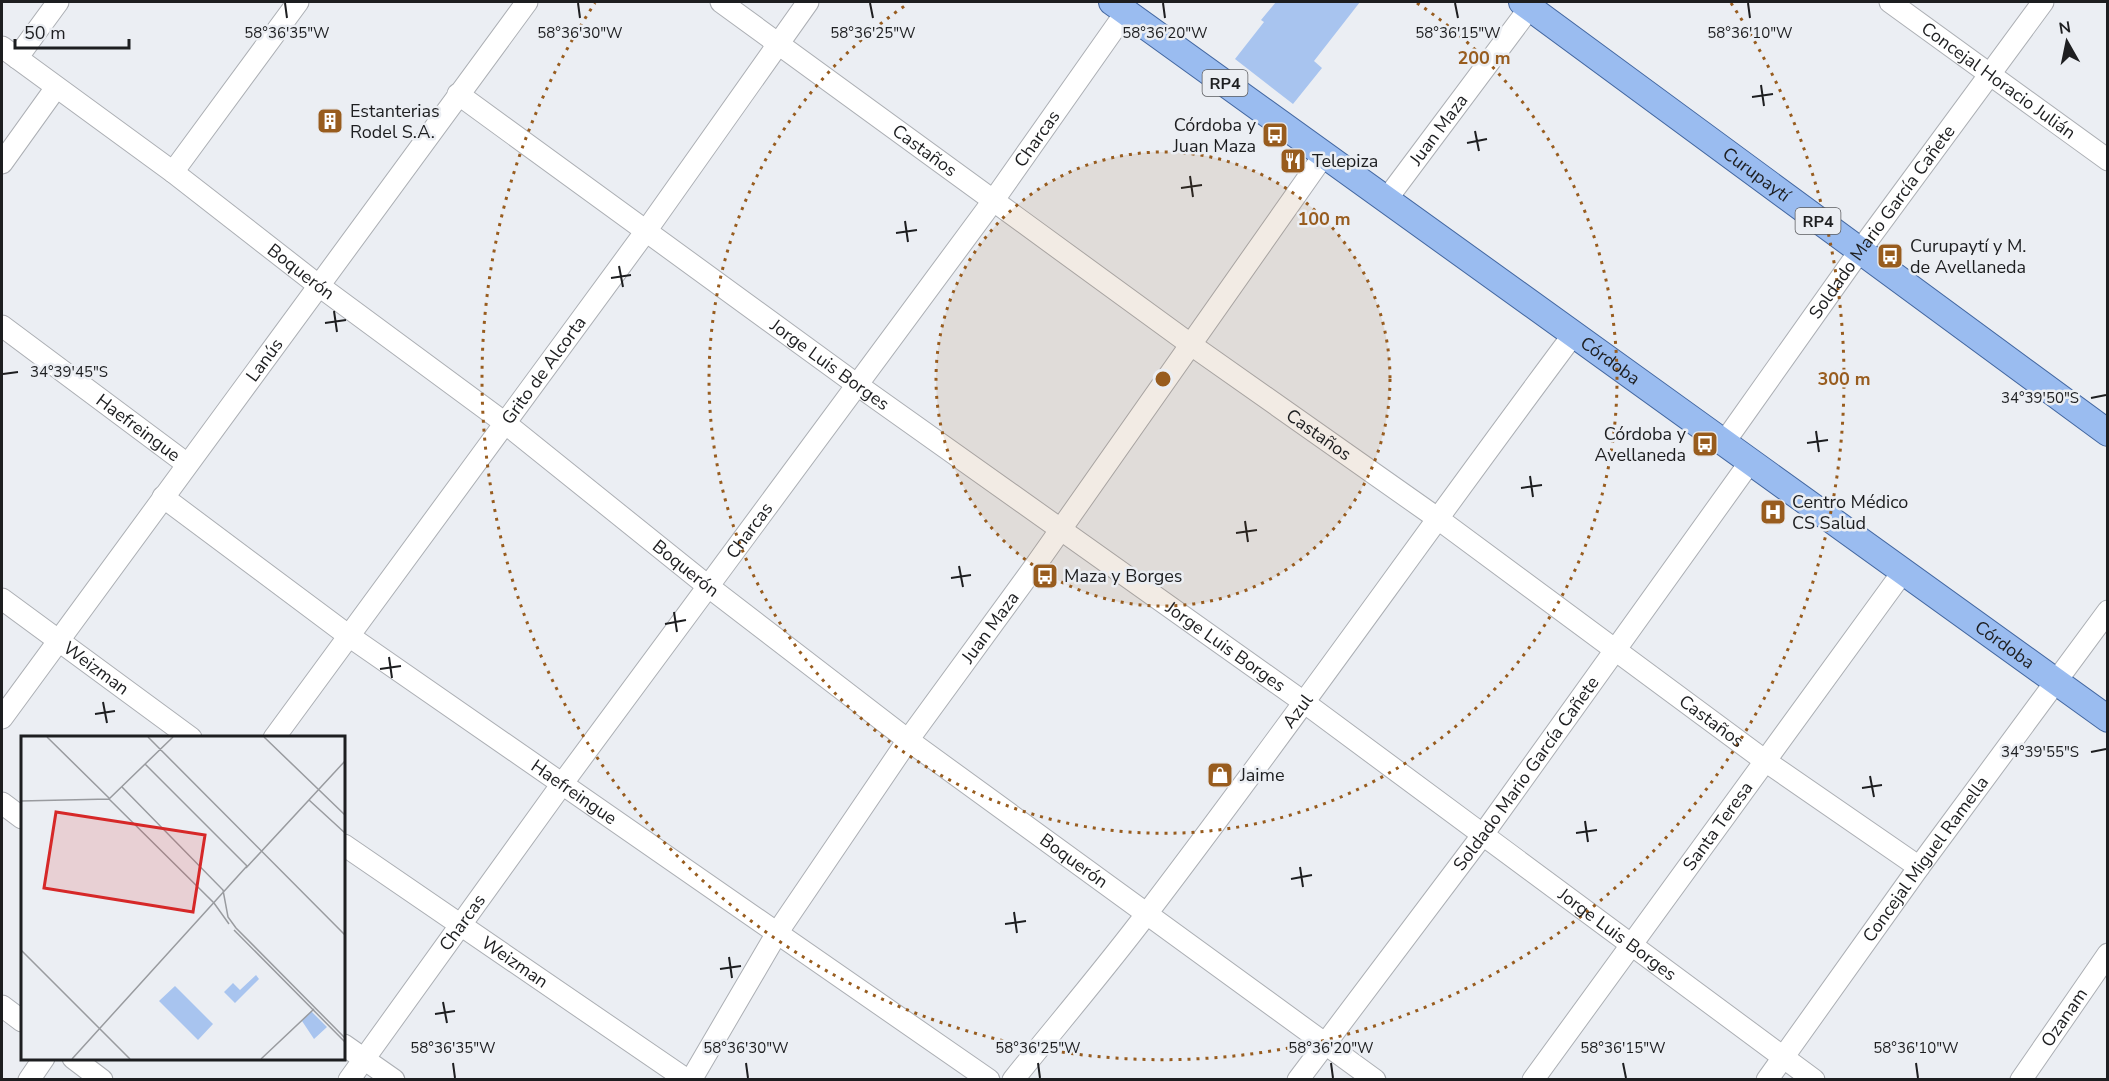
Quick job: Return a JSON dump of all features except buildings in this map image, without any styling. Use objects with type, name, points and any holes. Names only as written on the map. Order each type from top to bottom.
[{"type":"main road","name":"Curupaytí","points":[[1529,3],[1859,252],[2108,433]]},
{"type":"main road","name":"Córdoba","points":[[1119,7],[1902,573],[2108,719]]},
{"type":"street","points":[[9,52],[58,2]]},
{"type":"street","points":[[173,172],[298,2]]},
{"type":"street","name":"Lanús","points":[[2,718],[527,2]]},
{"type":"street","name":"Castaños","points":[[721,2],[779,42],[1190,344],[1437,518],[1764,760],[1918,867]]},
{"type":"street","name":"Grito de Alcorta","points":[[275,736],[646,231],[808,2]]},
{"type":"street","name":"Concejal Horacio Julián","points":[[1890,2],[2108,160]]},
{"type":"street","name":"Soldado Mario García Cañete","points":[[1724,444],[1859,252],[2043,2]]},
{"type":"street","name":"Juan Maza","points":[[1386,200],[1529,3]]},
{"type":"street","name":"Charcas","points":[[349,1080],[562,784],[993,201],[1119,7]]},
{"type":"street","name":"Boquerón","points":[[9,52],[173,172],[318,285],[505,423],[709,587],[908,740],[1376,1080]]},
{"type":"street","points":[[2,163],[56,88]]},
{"type":"street","name":"Jorge Luis Borges","points":[[458,94],[856,384],[1484,833],[1814,1080]]},
{"type":"street","name":"Juan Maza","points":[[692,1080],[777,933],[908,740],[1035,566],[1059,528],[1324,154]]},
{"type":"street","name":"Haefreingue","points":[[2,326],[187,464]]},
{"type":"street","name":"Azul","points":[[1013,1080],[1146,915],[1305,703],[1437,518],[1573,335]]},
{"type":"street","name":"Soldado Mario García Cañete","points":[[1298,1080],[1484,833],[1750,462]]},
{"type":"street","name":"Haefreingue","points":[[163,497],[349,636],[989,1080]]},
{"type":"street","name":"Santa Teresa","points":[[1533,1080],[1902,573]]},
{"type":"street","name":"Weizman","points":[[2,599],[188,736]]},
{"type":"street","name":"Concejal Miguel Ramella","points":[[1767,1080],[1918,867],[2108,610]]},
{"type":"street","points":[[2,802],[21,817]]},
{"type":"street","name":"Weizman","points":[[345,846],[687,1080]]},
{"type":"street","name":"Ozanam","points":[[2021,1080],[2108,954]]},
{"type":"street","points":[[2,1005],[21,1020]]},
{"type":"street","points":[[345,1046],[394,1080]]},
{"type":"street","points":[[29,1080],[43,1060]]},
{"type":"street","points":[[74,1060],[102,1080]]},
{"type":"shaded area","points":[[1276,2],[1360,2],[1314,61],[1322,68],[1293,104],[1235,59],[1264,22],[1261,20]]},
{"type":"place","name":"Estanterias Rodel S.A.","points":[[330,121]]},
{"type":"place","name":"Córdoba y Juan Maza","points":[[1275,135]]},
{"type":"place","name":"Telepiza","points":[[1293,161]]},
{"type":"place","name":"Curupaytí y M. de Avellaneda","points":[[1890,256]]},
{"type":"place","name":"Córdoba y Avellaneda","points":[[1705,444]]},
{"type":"place","name":"Centro Médico CS Salud","points":[[1773,512]]},
{"type":"place","name":"Maza y Borges","points":[[1045,576]]},
{"type":"place","name":"Jaime","points":[[1220,775]]}]
